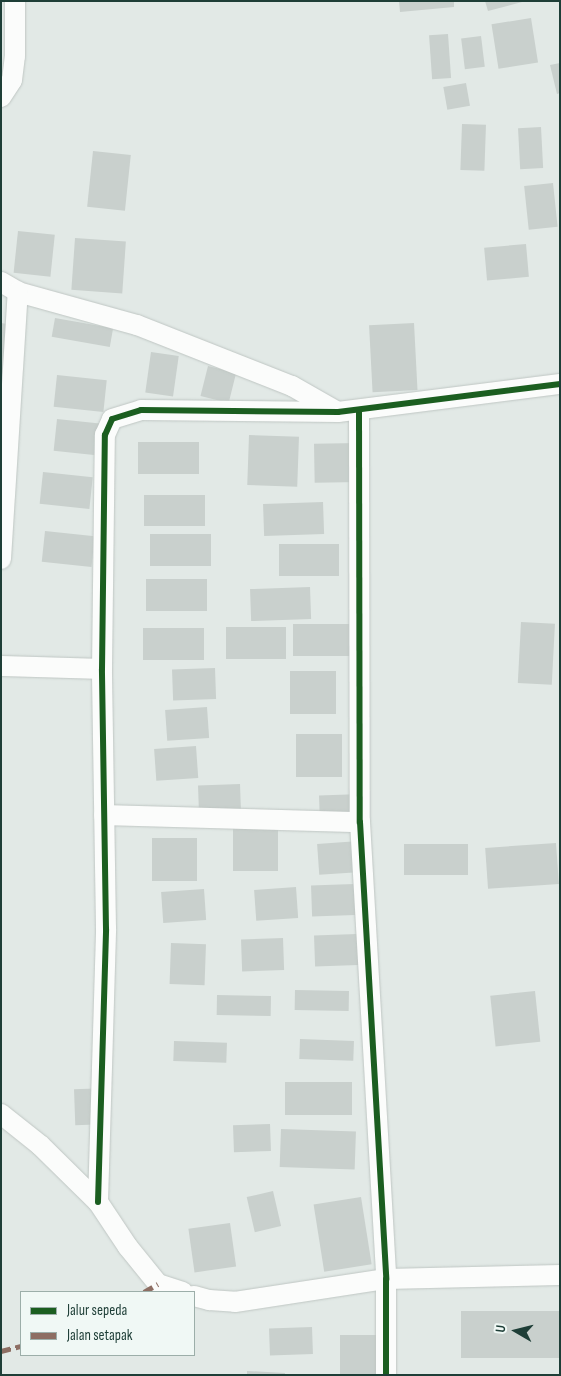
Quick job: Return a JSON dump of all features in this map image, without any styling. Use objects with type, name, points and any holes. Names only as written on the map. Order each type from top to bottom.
[{"type":"street","points":[[1,97],[12,80],[15,56],[15,1]]},
{"type":"street","points":[[1,559],[9,287],[138,325],[292,386],[338,412]]},
{"type":"street","points":[[98,1202],[106,929],[102,669],[105,435],[112,419],[141,410],[338,412],[560,384]]},
{"type":"street","points":[[359,410],[360,822],[386,1279],[386,1375]]},
{"type":"street","points":[[1,666],[102,669]]},
{"type":"street","points":[[104,815],[360,822]]},
{"type":"street","points":[[1,1114],[40,1144],[98,1202],[128,1247],[158,1284],[180,1291]]},
{"type":"street","points":[[195,1296],[209,1300],[235,1302],[386,1279],[560,1275]]},
{"type":"building","points":[[399,1],[454,1],[454,7],[400,12]]},
{"type":"building","points":[[485,1],[522,1],[522,2],[488,11]]},
{"type":"building","points":[[531,18],[538,62],[499,69],[491,24]]},
{"type":"building","points":[[448,34],[451,78],[432,79],[429,35]]},
{"type":"building","points":[[481,36],[485,67],[465,69],[461,38]]},
{"type":"building","points":[[560,63],[560,93],[557,94],[550,65]]},
{"type":"building","points":[[466,83],[470,106],[447,110],[443,87]]},
{"type":"building","points":[[462,124],[486,125],[484,171],[460,170]]},
{"type":"building","points":[[541,127],[543,168],[520,169],[518,128]]},
{"type":"building","points":[[93,151],[131,155],[125,211],[87,207]]},
{"type":"building","points":[[553,183],[558,227],[529,230],[524,186]]},
{"type":"building","points":[[18,231],[55,235],[50,277],[14,273]]},
{"type":"building","points":[[75,238],[126,242],[122,293],[71,290]]},
{"type":"building","points":[[526,244],[529,277],[487,281],[484,248]]},
{"type":"building","points":[[55,318],[113,328],[110,347],[52,337]]},
{"type":"building","points":[[1,323],[19,326],[11,375],[1,374]]},
{"type":"building","points":[[414,323],[418,390],[373,392],[369,325]]},
{"type":"building","points":[[151,352],[179,356],[173,396],[145,393]]},
{"type":"building","points":[[208,366],[236,373],[229,403],[201,396]]},
{"type":"building","points":[[57,375],[107,380],[103,412],[54,407]]},
{"type":"building","points":[[57,419],[107,424],[103,456],[54,451]]},
{"type":"building","points":[[249,435],[299,437],[297,487],[247,485]]},
{"type":"building","points":[[138,442],[199,442],[199,474],[138,474]]},
{"type":"building","points":[[359,443],[360,482],[315,483],[314,444]]},
{"type":"building","points":[[43,472],[93,477],[89,509],[40,504]]},
{"type":"building","points":[[144,495],[205,495],[205,526],[144,526]]},
{"type":"building","points":[[323,502],[324,534],[264,536],[263,504]]},
{"type":"building","points":[[45,531],[95,536],[91,567],[42,562]]},
{"type":"building","points":[[150,534],[211,534],[211,566],[150,566]]},
{"type":"building","points":[[279,544],[339,544],[339,576],[279,576]]},
{"type":"building","points":[[146,579],[207,579],[207,611],[146,611]]},
{"type":"building","points":[[310,587],[311,619],[251,621],[250,589]]},
{"type":"building","points":[[521,622],[555,624],[552,685],[518,683]]},
{"type":"building","points":[[293,624],[354,624],[354,656],[293,656]]},
{"type":"building","points":[[226,627],[286,627],[286,659],[226,659]]},
{"type":"building","points":[[143,628],[204,628],[204,660],[143,660]]},
{"type":"building","points":[[215,668],[216,699],[173,700],[172,670]]},
{"type":"building","points":[[290,671],[336,671],[336,714],[290,714]]},
{"type":"building","points":[[207,707],[209,738],[167,741],[165,710]]},
{"type":"building","points":[[296,734],[342,734],[342,777],[296,777]]},
{"type":"building","points":[[196,746],[198,778],[156,781],[154,749]]},
{"type":"building","points":[[240,784],[241,815],[199,816],[198,785]]},
{"type":"building","points":[[362,794],[363,825],[320,826],[319,796]]},
{"type":"building","points":[[233,828],[278,828],[278,871],[233,871]]},
{"type":"building","points":[[152,838],[197,838],[197,881],[152,881]]},
{"type":"building","points":[[359,841],[361,872],[319,875],[317,844]]},
{"type":"building","points":[[556,843],[559,884],[488,889],[485,848]]},
{"type":"building","points":[[404,844],[468,844],[468,875],[404,875]]},
{"type":"building","points":[[354,884],[355,915],[312,916],[311,886]]},
{"type":"building","points":[[296,887],[298,918],[256,921],[254,890]]},
{"type":"building","points":[[204,889],[206,920],[163,923],[161,892]]},
{"type":"building","points":[[357,934],[358,965],[315,966],[314,936]]},
{"type":"building","points":[[283,938],[284,970],[242,971],[241,939]]},
{"type":"building","points":[[171,943],[206,944],[205,985],[170,984]]},
{"type":"building","points":[[295,990],[349,991],[349,1011],[295,1010]]},
{"type":"building","points":[[535,991],[540,1042],[496,1046],[490,996]]},
{"type":"building","points":[[217,995],[271,996],[271,1016],[217,1015]]},
{"type":"building","points":[[300,1039],[354,1041],[353,1061],[299,1059]]},
{"type":"building","points":[[174,1041],[227,1043],[226,1063],[173,1061]]},
{"type":"building","points":[[285,1082],[352,1082],[352,1115],[285,1115]]},
{"type":"building","points":[[108,1088],[109,1124],[75,1125],[74,1089]]},
{"type":"building","points":[[270,1124],[271,1151],[234,1152],[233,1125]]},
{"type":"building","points":[[281,1129],[356,1132],[355,1170],[280,1167]]},
{"type":"building","points":[[273,1191],[281,1226],[255,1232],[247,1197]]},
{"type":"building","points":[[361,1197],[372,1264],[324,1272],[314,1205]]},
{"type":"building","points":[[230,1223],[236,1267],[195,1272],[188,1229]]},
{"type":"building","points":[[461,1311],[560,1311],[560,1358],[461,1358]]},
{"type":"building","points":[[312,1327],[313,1354],[270,1355],[269,1329]]},
{"type":"building","points":[[340,1335],[390,1335],[390,1374],[340,1374]]},
{"type":"building","points":[[247,1371],[285,1373],[285,1375],[247,1375]]},
{"type":"marked path","points":[[146,1291],[158,1284]]},
{"type":"marked path","points":[[1,1351],[20,1346]]},
{"type":"cycle path","points":[[98,1202],[106,929],[102,669],[105,435],[112,419],[141,410],[338,412],[560,384]]},
{"type":"cycle path","points":[[359,411],[360,822],[386,1279],[386,1375]]}]
